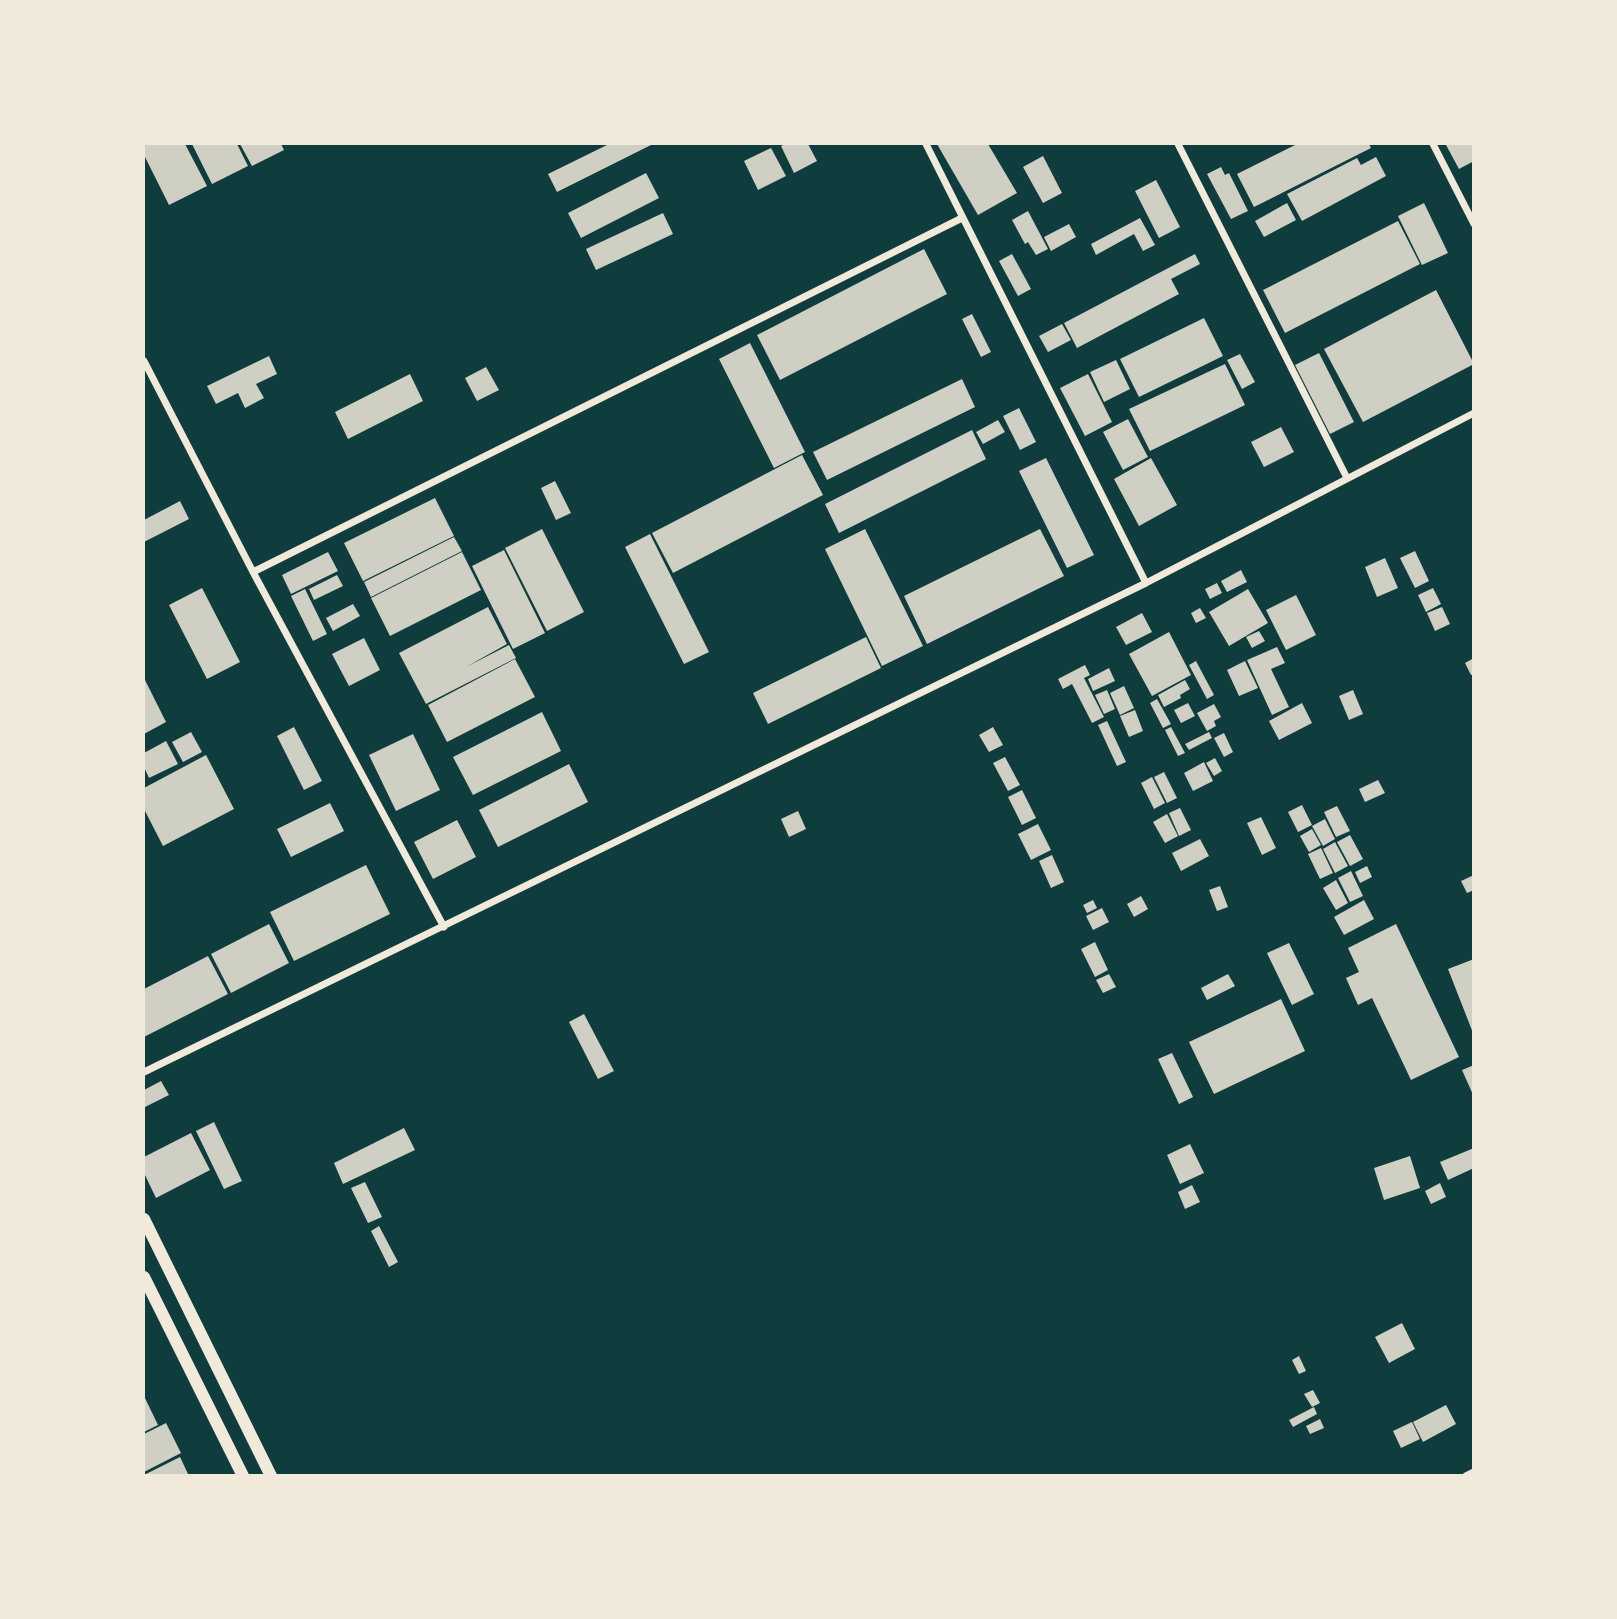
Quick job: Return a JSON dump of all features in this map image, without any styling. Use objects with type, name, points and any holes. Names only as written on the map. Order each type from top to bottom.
[{"type":"main road","points":[[144,1219],[271,1475]]},
{"type":"main road","points":[[144,1278],[243,1475]]},
{"type":"street","points":[[926,144],[1146,583]]},
{"type":"street","points":[[1178,144],[1346,478]]},
{"type":"street","points":[[1433,144],[1474,224]]},
{"type":"street","points":[[253,572],[962,218]]},
{"type":"street","points":[[144,361],[253,572],[444,927]]},
{"type":"street","points":[[144,1072],[1146,583],[1474,413]]},
{"type":"street","points":[[1466,1475],[1474,1472]]},
{"type":"building","points":[[144,144],[185,144],[207,186],[169,205],[144,155]]},
{"type":"building","points":[[192,144],[237,144],[248,166],[212,184]]},
{"type":"building","points":[[240,144],[281,144],[284,150],[252,166]]},
{"type":"building","points":[[609,144],[653,144],[557,192],[548,174]]},
{"type":"building","points":[[808,144],[817,161],[794,173],[781,146]]},
{"type":"building","points":[[937,144],[988,144],[1017,193],[978,215]]},
{"type":"building","points":[[1297,144],[1369,144],[1371,148],[1254,207],[1237,174]]},
{"type":"building","points":[[1474,144],[1474,161],[1459,169],[1446,145]]},
{"type":"building","points":[[771,148],[786,176],[758,190],[744,161]]},
{"type":"building","points":[[1043,156],[1062,193],[1043,203],[1023,167]]},
{"type":"building","points":[[1376,157],[1386,176],[1302,221],[1287,194],[1357,158],[1361,165]]},
{"type":"building","points":[[1221,167],[1225,175],[1229,173],[1248,211],[1231,219],[1207,174]]},
{"type":"building","points":[[646,173],[659,198],[581,238],[568,213]]},
{"type":"building","points":[[1156,180],[1180,227],[1159,238],[1135,191]]},
{"type":"building","points":[[1287,203],[1296,220],[1264,237],[1255,221]]},
{"type":"building","points":[[1424,203],[1448,253],[1422,265],[1398,216]]},
{"type":"building","points":[[1028,211],[1048,249],[1036,255],[1028,242],[1025,244],[1012,220]]},
{"type":"building","points":[[663,213],[673,234],[596,270],[586,249]]},
{"type":"building","points":[[1140,218],[1155,245],[1143,251],[1134,234],[1096,255],[1091,244]]},
{"type":"building","points":[[1398,221],[1420,264],[1285,333],[1263,290]]},
{"type":"building","points":[[1069,224],[1076,237],[1051,251],[1044,237]]},
{"type":"building","points":[[924,249],[947,294],[780,380],[757,335]]},
{"type":"building","points":[[1012,254],[1031,289],[1018,296],[999,261]]},
{"type":"building","points":[[1195,254],[1200,264],[1171,279],[1179,294],[1077,348],[1064,323]]},
{"type":"building","points":[[1436,290],[1474,364],[1363,422],[1324,349]]},
{"type":"building","points":[[972,314],[991,352],[981,357],[962,319]]},
{"type":"building","points":[[1204,318],[1223,356],[1139,397],[1120,359]]},
{"type":"building","points":[[1062,324],[1071,340],[1048,352],[1039,336]]},
{"type":"building","points":[[750,343],[805,452],[774,468],[719,359]]},
{"type":"building","points":[[1319,353],[1354,422],[1330,434],[1295,365]]},
{"type":"building","points":[[1240,354],[1255,382],[1242,389],[1227,360]]},
{"type":"building","points":[[269,356],[277,374],[256,384],[264,398],[245,408],[238,393],[216,404],[207,386]]},
{"type":"building","points":[[1116,360],[1130,389],[1104,402],[1090,372]]},
{"type":"building","points":[[1225,364],[1245,405],[1150,451],[1129,409]]},
{"type":"building","points":[[486,367],[499,390],[477,401],[465,378]]},
{"type":"building","points":[[410,374],[423,401],[348,439],[335,412]]},
{"type":"building","points":[[1088,374],[1112,422],[1085,436],[1060,388]]},
{"type":"building","points":[[962,379],[975,407],[827,480],[813,452]]},
{"type":"building","points":[[1019,408],[1036,442],[1020,450],[1003,416]]},
{"type":"building","points":[[1128,419],[1148,457],[1123,470],[1103,432]]},
{"type":"building","points":[[998,420],[1005,432],[983,444],[976,432]]},
{"type":"building","points":[[1281,427],[1294,452],[1264,467],[1251,442]]},
{"type":"building","points":[[972,430],[986,459],[839,533],[825,504]]},
{"type":"building","points":[[802,455],[823,495],[673,573],[652,533]]},
{"type":"building","points":[[1046,458],[1094,555],[1067,568],[1019,471]]},
{"type":"building","points":[[1151,458],[1177,505],[1139,526],[1114,479]]},
{"type":"building","points":[[555,481],[571,513],[556,520],[541,488]]},
{"type":"building","points":[[435,498],[454,536],[363,581],[344,543]]},
{"type":"building","points":[[180,501],[189,519],[144,542],[144,520]]},
{"type":"building","points":[[542,529],[584,612],[547,631],[505,548]]},
{"type":"building","points":[[865,529],[923,646],[882,666],[825,549]]},
{"type":"building","points":[[1040,529],[1064,576],[927,644],[904,596]]},
{"type":"building","points":[[650,534],[709,652],[684,664],[625,547]]},
{"type":"building","points":[[454,537],[462,551],[371,597],[364,582]]},
{"type":"building","points":[[504,550],[545,633],[513,649],[472,566]]},
{"type":"building","points":[[1415,551],[1429,581],[1415,588],[1400,558]]},
{"type":"building","points":[[328,552],[338,571],[291,594],[282,575]]},
{"type":"building","points":[[462,552],[481,590],[390,636],[371,598]]},
{"type":"building","points":[[1385,558],[1398,588],[1377,597],[1365,567]]},
{"type":"building","points":[[1241,570],[1247,582],[1227,592],[1221,581]]},
{"type":"building","points":[[337,575],[343,586],[314,600],[309,589]]},
{"type":"building","points":[[1217,583],[1222,593],[1210,599],[1205,589]]},
{"type":"building","points":[[202,588],[240,662],[207,679],[169,605]]},
{"type":"building","points":[[1433,588],[1441,604],[1426,612],[1418,595]]},
{"type":"building","points":[[305,589],[327,634],[313,641],[291,596]]},
{"type":"building","points":[[1248,589],[1268,623],[1229,646],[1209,612]]},
{"type":"building","points":[[1296,595],[1316,635],[1286,650],[1266,610]]},
{"type":"building","points":[[353,604],[360,616],[333,631],[326,618]]},
{"type":"building","points":[[488,607],[507,644],[466,667],[509,645],[516,658],[426,704],[399,653]]},
{"type":"building","points":[[1442,607],[1450,624],[1435,631],[1427,613]]},
{"type":"building","points":[[1200,608],[1206,618],[1196,623],[1191,613]]},
{"type":"building","points":[[1142,613],[1152,632],[1126,645],[1116,627]]},
{"type":"building","points":[[1259,631],[1265,641],[1252,648],[1246,637]]},
{"type":"building","points":[[1169,632],[1191,675],[1152,696],[1129,654]]},
{"type":"building","points":[[866,637],[881,668],[768,724],[753,693]]},
{"type":"building","points":[[364,638],[380,670],[349,686],[332,654]]},
{"type":"building","points":[[1277,647],[1285,663],[1271,669],[1289,707],[1272,715],[1247,660]]},
{"type":"building","points":[[1474,658],[1474,674],[1471,675],[1465,663]]},
{"type":"building","points":[[515,659],[535,697],[447,742],[428,705]]},
{"type":"building","points":[[1196,661],[1214,695],[1207,699],[1189,665]]},
{"type":"building","points":[[1245,661],[1258,688],[1239,696],[1227,670]]},
{"type":"building","points":[[1085,665],[1090,675],[1084,678],[1104,717],[1092,723],[1072,684],[1063,689],[1058,679]]},
{"type":"building","points":[[1109,668],[1115,681],[1093,691],[1088,679]]},
{"type":"building","points":[[144,678],[166,722],[144,734]]},
{"type":"building","points":[[1185,680],[1190,689],[1180,695],[1181,698],[1164,707],[1158,695]]},
{"type":"building","points":[[1124,686],[1134,708],[1120,715],[1110,693]]},
{"type":"building","points":[[1107,690],[1115,709],[1104,714],[1095,695]]},
{"type":"building","points":[[1353,690],[1363,714],[1349,720],[1339,696]]},
{"type":"building","points":[[1157,699],[1171,724],[1163,728],[1150,703]]},
{"type":"building","points":[[1188,703],[1195,716],[1181,723],[1174,710]]},
{"type":"building","points":[[1302,703],[1312,723],[1279,740],[1269,721]]},
{"type":"building","points":[[1214,704],[1221,717],[1214,721],[1216,726],[1207,731],[1197,713]]},
{"type":"building","points":[[1135,710],[1143,731],[1129,737],[1120,716]]},
{"type":"building","points":[[542,712],[561,751],[473,795],[453,757]]},
{"type":"building","points":[[1107,721],[1126,762],[1117,766],[1098,725]]},
{"type":"building","points":[[294,727],[322,781],[304,790],[277,736]]},
{"type":"building","points":[[993,727],[1003,745],[989,752],[979,735]]},
{"type":"building","points":[[1171,727],[1185,753],[1178,756],[1165,730]]},
{"type":"building","points":[[191,732],[202,752],[183,762],[172,742]]},
{"type":"building","points":[[1209,732],[1212,738],[1189,750],[1185,744]]},
{"type":"building","points":[[1224,733],[1233,752],[1224,757],[1214,738]]},
{"type":"building","points":[[413,734],[440,790],[396,811],[369,755]]},
{"type":"building","points":[[166,741],[178,764],[149,778],[144,767],[144,753]]},
{"type":"building","points":[[206,755],[234,809],[163,846],[144,809],[144,788]]},
{"type":"building","points":[[1005,757],[1020,785],[1008,791],[993,763]]},
{"type":"building","points":[[1215,758],[1222,771],[1214,776],[1206,763]]},
{"type":"building","points":[[1204,762],[1213,781],[1193,791],[1184,773]]},
{"type":"building","points":[[569,764],[588,802],[498,847],[479,810]]},
{"type":"building","points":[[1164,772],[1177,798],[1167,803],[1154,777]]},
{"type":"building","points":[[1152,777],[1165,803],[1154,809],[1141,783]]},
{"type":"building","points":[[1378,780],[1385,793],[1365,802],[1359,789]]},
{"type":"building","points":[[1022,790],[1036,818],[1022,825],[1008,797]]},
{"type":"building","points":[[330,803],[344,831],[291,857],[277,829]]},
{"type":"building","points":[[1302,805],[1312,825],[1298,832],[1288,812]]},
{"type":"building","points":[[1337,806],[1350,831],[1336,837],[1324,812]]},
{"type":"building","points":[[1180,808],[1191,830],[1179,836],[1169,813]]},
{"type":"building","points":[[798,811],[806,829],[789,837],[781,819]]},
{"type":"building","points":[[1167,814],[1178,836],[1165,843],[1153,822]]},
{"type":"building","points":[[1261,817],[1276,848],[1262,855],[1247,823]]},
{"type":"building","points":[[1325,819],[1335,839],[1323,846],[1312,826]]},
{"type":"building","points":[[457,820],[476,857],[433,879],[414,842]]},
{"type":"building","points":[[1038,824],[1051,850],[1031,860],[1018,834]]},
{"type":"building","points":[[1312,829],[1321,845],[1309,852],[1300,836]]},
{"type":"building","points":[[1350,835],[1363,859],[1350,866],[1337,842]]},
{"type":"building","points":[[1200,839],[1209,856],[1181,871],[1172,853]]},
{"type":"building","points":[[1335,842],[1348,866],[1335,873],[1323,849]]},
{"type":"building","points":[[1321,848],[1333,873],[1320,879],[1308,854]]},
{"type":"building","points":[[1052,855],[1064,882],[1051,888],[1039,861]]},
{"type":"building","points":[[366,865],[390,914],[294,961],[270,912]]},
{"type":"building","points":[[1367,866],[1372,877],[1360,883],[1355,872]]},
{"type":"building","points":[[1351,871],[1363,896],[1350,902],[1338,878]]},
{"type":"building","points":[[1474,875],[1474,890],[1467,893],[1461,881]]},
{"type":"building","points":[[1336,880],[1348,903],[1336,910],[1323,888]]},
{"type":"building","points":[[1220,886],[1228,907],[1217,911],[1209,890]]},
{"type":"building","points":[[1141,896],[1148,909],[1134,917],[1127,904]]},
{"type":"building","points":[[1093,900],[1097,908],[1087,913],[1083,905]]},
{"type":"building","points":[[1364,900],[1374,919],[1344,935],[1334,917]]},
{"type":"building","points":[[1102,908],[1109,922],[1093,930],[1086,916]]},
{"type":"building","points":[[269,924],[289,963],[231,993],[211,954]]},
{"type":"building","points":[[1396,924],[1459,1057],[1411,1080],[1372,998],[1358,1005],[1346,978],[1359,972],[1348,948]]},
{"type":"building","points":[[1095,942],[1108,970],[1095,977],[1081,949]]},
{"type":"building","points":[[1289,943],[1314,994],[1292,1005],[1267,953]]},
{"type":"building","points":[[208,956],[228,994],[144,1037],[144,989]]},
{"type":"building","points":[[1474,959],[1474,1033],[1473,1033],[1448,969]]},
{"type":"building","points":[[1109,974],[1116,987],[1103,993],[1096,980]]},
{"type":"building","points":[[1228,974],[1235,986],[1207,1000],[1201,988]]},
{"type":"building","points":[[1281,999],[1305,1051],[1214,1094],[1189,1042]]},
{"type":"building","points":[[584,1014],[614,1071],[598,1079],[569,1022]]},
{"type":"building","points":[[1172,1053],[1193,1097],[1179,1104],[1158,1059]]},
{"type":"building","points":[[1474,1065],[1474,1097],[1462,1070]]},
{"type":"building","points":[[161,1081],[169,1095],[145,1107],[144,1090]]},
{"type":"building","points":[[214,1122],[242,1181],[224,1189],[196,1131]]},
{"type":"building","points":[[404,1128],[415,1150],[343,1184],[334,1163]]},
{"type":"building","points":[[191,1133],[210,1170],[156,1198],[144,1173],[144,1157]]},
{"type":"building","points":[[1190,1144],[1204,1173],[1180,1184],[1167,1155]]},
{"type":"building","points":[[1474,1148],[1474,1168],[1448,1180],[1440,1162]]},
{"type":"building","points":[[1410,1156],[1420,1188],[1384,1200],[1374,1168]]},
{"type":"building","points":[[365,1182],[382,1217],[368,1223],[351,1188]]},
{"type":"building","points":[[1440,1183],[1446,1197],[1431,1204],[1425,1191]]},
{"type":"building","points":[[1192,1185],[1200,1202],[1185,1209],[1178,1192]]},
{"type":"building","points":[[379,1226],[398,1262],[389,1267],[371,1231]]},
{"type":"building","points":[[1402,1323],[1415,1349],[1389,1363],[1375,1337]]},
{"type":"building","points":[[1299,1356],[1306,1371],[1299,1374],[1292,1360]]},
{"type":"building","points":[[1313,1390],[1320,1403],[1312,1407],[1304,1394]]},
{"type":"building","points":[[144,1396],[158,1425],[144,1432]]},
{"type":"building","points":[[1446,1405],[1456,1424],[1423,1442],[1413,1422]]},
{"type":"building","points":[[1314,1407],[1317,1414],[1293,1427],[1289,1420]]},
{"type":"building","points":[[1320,1419],[1324,1428],[1310,1434],[1306,1426]]},
{"type":"building","points":[[1412,1422],[1420,1439],[1401,1448],[1393,1431]]},
{"type":"building","points":[[166,1423],[181,1453],[144,1472],[144,1434]]},
{"type":"building","points":[[180,1457],[189,1476],[144,1476],[144,1475]]}]
